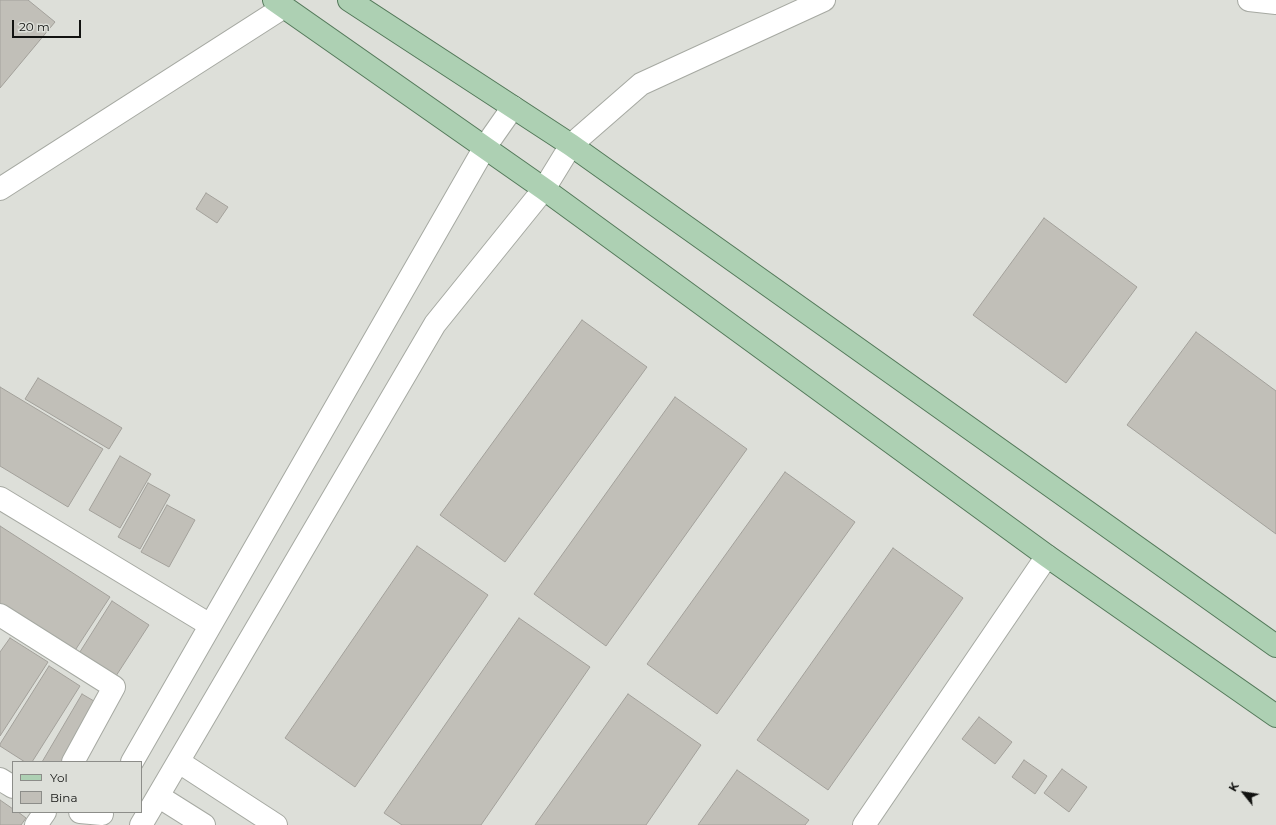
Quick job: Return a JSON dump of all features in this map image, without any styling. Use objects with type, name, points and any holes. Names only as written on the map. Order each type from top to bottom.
[{"type":"main road","points":[[349,0],[571,145],[1276,646]]},
{"type":"main road","points":[[279,3],[544,189],[1047,556],[1276,716]]},
{"type":"street","points":[[141,825],[435,324],[544,189],[571,145],[641,84],[824,0]]},
{"type":"street","points":[[1249,0],[1276,3]]},
{"type":"street","points":[[0,189],[279,3]]},
{"type":"street","points":[[133,761],[485,147],[513,107]]},
{"type":"street","points":[[0,498],[210,625]]},
{"type":"street","points":[[864,825],[1047,556]]},
{"type":"street","points":[[0,615],[114,687],[74,761]]},
{"type":"street","points":[[179,762],[276,825]]},
{"type":"street","points":[[0,779],[12,787]]},
{"type":"street","points":[[158,796],[204,825]]},
{"type":"street","points":[[36,825],[44,813]]},
{"type":"street","points":[[84,813],[100,817]]},
{"type":"building","points":[[0,0],[28,0],[55,22],[0,88]]},
{"type":"building","points":[[206,193],[228,207],[217,223],[196,209]]},
{"type":"building","points":[[1044,218],[1137,287],[1066,383],[973,315]]},
{"type":"building","points":[[582,320],[647,367],[505,562],[440,515]]},
{"type":"building","points":[[1196,332],[1276,391],[1276,534],[1127,425]]},
{"type":"building","points":[[38,378],[122,428],[109,449],[25,399]]},
{"type":"building","points":[[0,387],[103,449],[68,507],[0,466]]},
{"type":"building","points":[[675,397],[747,449],[606,646],[534,594]]},
{"type":"building","points":[[120,456],[151,474],[120,528],[89,510]]},
{"type":"building","points":[[785,472],[855,522],[717,714],[647,664]]},
{"type":"building","points":[[148,483],[170,495],[140,549],[118,537]]},
{"type":"building","points":[[167,505],[195,520],[169,567],[141,552]]},
{"type":"building","points":[[0,526],[110,597],[74,652],[0,605]]},
{"type":"building","points":[[417,546],[488,595],[355,787],[285,738]]},
{"type":"building","points":[[893,548],[963,598],[828,790],[757,740]]},
{"type":"building","points":[[112,601],[149,625],[114,679],[78,655]]},
{"type":"building","points":[[519,618],[590,667],[481,825],[402,825],[384,813]]},
{"type":"building","points":[[10,638],[48,662],[0,736],[0,652]]},
{"type":"building","points":[[49,666],[80,686],[33,761],[23,761],[0,746]]},
{"type":"building","points":[[82,694],[99,704],[66,761],[43,761]]},
{"type":"building","points":[[628,694],[701,745],[646,825],[535,825]]},
{"type":"building","points":[[979,717],[1012,742],[995,764],[962,739]]},
{"type":"building","points":[[1024,760],[1047,776],[1035,794],[1012,777]]},
{"type":"building","points":[[1062,769],[1087,787],[1069,812],[1044,793]]},
{"type":"building","points":[[737,770],[809,820],[805,825],[698,825]]},
{"type":"building","points":[[0,800],[12,808],[12,813],[19,813],[26,818],[21,825],[0,825]]}]
